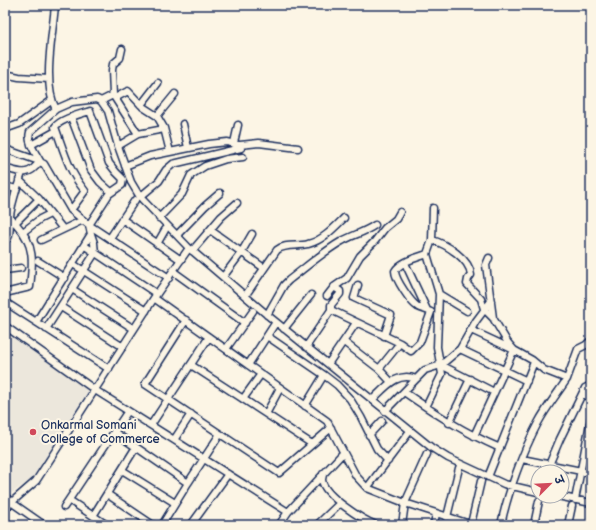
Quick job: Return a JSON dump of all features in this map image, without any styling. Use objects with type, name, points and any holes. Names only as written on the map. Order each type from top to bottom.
[{"type":"street","points":[[55,5],[49,79],[51,101],[56,108]]},
{"type":"street","points":[[122,49],[120,58],[113,64],[114,96],[138,134]]},
{"type":"street","points":[[5,74],[19,77],[49,79]]},
{"type":"street","points":[[141,105],[158,83]]},
{"type":"street","points":[[101,101],[128,91],[141,105],[157,116],[164,128],[170,152]]},
{"type":"street","points":[[157,116],[175,94]]},
{"type":"street","points":[[169,278],[89,225],[71,210],[29,140],[30,132],[56,108],[72,102],[97,99],[101,101],[108,111],[118,146],[137,199],[159,218],[189,250],[267,315],[274,325],[284,329],[328,364],[385,411],[407,433],[448,458],[504,484],[511,490],[530,491]]},
{"type":"street","points":[[5,129],[19,124],[51,101]]},
{"type":"street","points":[[46,328],[95,253],[89,225],[109,194],[122,185],[123,179],[109,163],[90,111],[71,117],[56,124],[55,127],[65,156],[77,181],[85,191],[71,210]]},
{"type":"street","points":[[71,117],[92,170],[100,182],[111,192]]},
{"type":"street","points":[[183,124],[188,148]]},
{"type":"street","points":[[234,143],[238,126]]},
{"type":"street","points":[[118,146],[138,134],[164,128]]},
{"type":"street","points":[[31,145],[56,131]]},
{"type":"street","points":[[125,166],[150,156],[209,144],[227,142],[240,145],[259,143],[298,148]]},
{"type":"street","points":[[110,238],[137,199],[159,180],[166,170],[173,164],[241,148],[240,145]]},
{"type":"street","points":[[5,149],[42,162]]},
{"type":"street","points":[[159,218],[182,194],[190,175],[205,166],[226,159],[243,157]]},
{"type":"street","points":[[5,168],[22,173],[32,170],[42,162]]},
{"type":"street","points":[[5,240],[10,234],[7,216],[8,206],[22,173]]},
{"type":"street","points":[[19,180],[39,199],[63,229]]},
{"type":"street","points":[[5,186],[16,188]]},
{"type":"street","points":[[177,236],[204,206],[220,193]]},
{"type":"street","points":[[15,223],[39,199]]},
{"type":"street","points":[[5,508],[36,482],[134,329],[181,260],[221,217],[237,203]]},
{"type":"street","points":[[426,407],[442,374],[437,347],[439,294],[427,254],[432,240],[433,208]]},
{"type":"street","points":[[327,296],[334,287],[347,278],[360,256],[385,228],[394,221],[400,212]]},
{"type":"street","points":[[24,232],[40,219],[50,214]]},
{"type":"street","points":[[5,293],[30,287],[33,263],[29,241],[24,232],[7,216]]},
{"type":"street","points":[[245,296],[280,248],[308,244],[315,241],[344,218]]},
{"type":"street","points":[[122,219],[181,260]]},
{"type":"street","points":[[41,240],[83,220]]},
{"type":"street","points":[[267,315],[284,285],[289,280],[341,242],[357,234],[366,232],[375,225]]},
{"type":"street","points":[[157,244],[165,230]]},
{"type":"street","points":[[210,230],[264,268]]},
{"type":"street","points":[[36,322],[85,246],[91,234]]},
{"type":"street","points":[[223,277],[241,253],[252,234]]},
{"type":"street","points":[[432,240],[446,246],[469,265],[471,275],[467,284],[481,299],[484,309],[493,318],[514,350]]},
{"type":"street","points":[[85,246],[327,421],[356,476],[368,488],[405,503],[472,525],[481,481]]},
{"type":"street","points":[[427,254],[405,263],[395,271],[397,279],[419,308],[427,310]]},
{"type":"street","points":[[489,258],[486,265],[493,318]]},
{"type":"street","points":[[38,261],[64,278]]},
{"type":"street","points":[[330,310],[400,343],[411,351],[422,339],[431,312],[427,310],[405,263]]},
{"type":"street","points":[[73,264],[146,312]]},
{"type":"street","points":[[5,270],[21,268]]},
{"type":"street","points":[[174,272],[245,323]]},
{"type":"street","points":[[358,285],[354,298],[390,315],[384,336]]},
{"type":"street","points":[[306,347],[330,310],[331,305],[340,293],[334,287]]},
{"type":"street","points":[[72,289],[134,329]]},
{"type":"street","points":[[439,294],[467,311]]},
{"type":"street","points":[[284,329],[311,295]]},
{"type":"street","points":[[385,411],[425,370],[441,365],[460,349],[490,301]]},
{"type":"street","points":[[5,302],[109,369]]},
{"type":"street","points":[[61,307],[123,347]]},
{"type":"street","points":[[226,349],[253,311]]},
{"type":"street","points":[[186,320],[145,384],[279,473],[331,428]]},
{"type":"street","points":[[328,364],[356,323]]},
{"type":"street","points":[[248,365],[274,325]]},
{"type":"street","points":[[5,326],[95,390],[288,512]]},
{"type":"street","points":[[471,330],[514,350],[544,370],[567,379]]},
{"type":"street","points":[[267,336],[337,385],[350,399],[377,449],[388,461]]},
{"type":"street","points":[[151,425],[209,337]]},
{"type":"street","points":[[344,342],[378,369],[391,382]]},
{"type":"street","points":[[501,525],[504,511],[522,459],[538,424],[567,379],[578,349],[586,345],[588,342]]},
{"type":"street","points":[[378,369],[400,343]]},
{"type":"street","points":[[460,349],[527,381]]},
{"type":"street","points":[[474,436],[514,350]]},
{"type":"street","points":[[488,477],[534,362]]},
{"type":"street","points":[[191,364],[312,444]]},
{"type":"street","points":[[441,365],[494,392]]},
{"type":"street","points":[[243,399],[261,374]]},
{"type":"street","points":[[305,406],[324,375]]},
{"type":"street","points":[[372,400],[391,382],[401,376],[410,376],[416,379]]},
{"type":"street","points":[[449,423],[470,380]]},
{"type":"street","points":[[549,464],[583,392],[587,386],[591,385]]},
{"type":"street","points":[[266,414],[280,388]]},
{"type":"street","points":[[404,392],[449,423],[500,448]]},
{"type":"street","points":[[583,392],[591,400]]},
{"type":"street","points":[[64,507],[128,411]]},
{"type":"street","points":[[174,440],[191,414]]},
{"type":"street","points":[[575,500],[591,418]]},
{"type":"street","points":[[369,435],[382,421]]},
{"type":"street","points":[[114,432],[188,483]]},
{"type":"street","points":[[368,488],[407,433]]},
{"type":"street","points":[[162,525],[220,434]]},
{"type":"street","points":[[93,516],[136,447]]},
{"type":"street","points":[[279,525],[288,512],[344,453]]},
{"type":"street","points":[[402,525],[405,503],[428,454]]},
{"type":"street","points":[[522,459],[544,464]]},
{"type":"street","points":[[447,517],[459,468]]},
{"type":"street","points":[[570,469],[591,473]]},
{"type":"street","points":[[122,470],[176,503]]},
{"type":"street","points":[[191,525],[228,474]]},
{"type":"street","points":[[323,474],[322,480],[325,487],[340,503],[372,524]]},
{"type":"street","points":[[107,494],[153,525]]},
{"type":"street","points":[[5,496],[41,524]]},
{"type":"street","points":[[570,499],[591,503]]},
{"type":"street","points":[[68,500],[107,525]]},
{"type":"street","points":[[319,523],[340,503]]},
{"type":"street","points":[[534,525],[538,504]]},
{"type":"street","points":[[568,525],[572,506]]},
{"type":"street","points":[[434,525],[436,514]]},
{"type":"street","points":[[319,523],[327,525]]},
{"type":"shaded area","name":"Onkarmal Somani College of Commerce","points":[[5,327],[92,385],[32,479],[9,495],[5,489]]},
{"type":"place","name":"Onkarmal Somani College of Commerce","points":[[33,432]]}]
